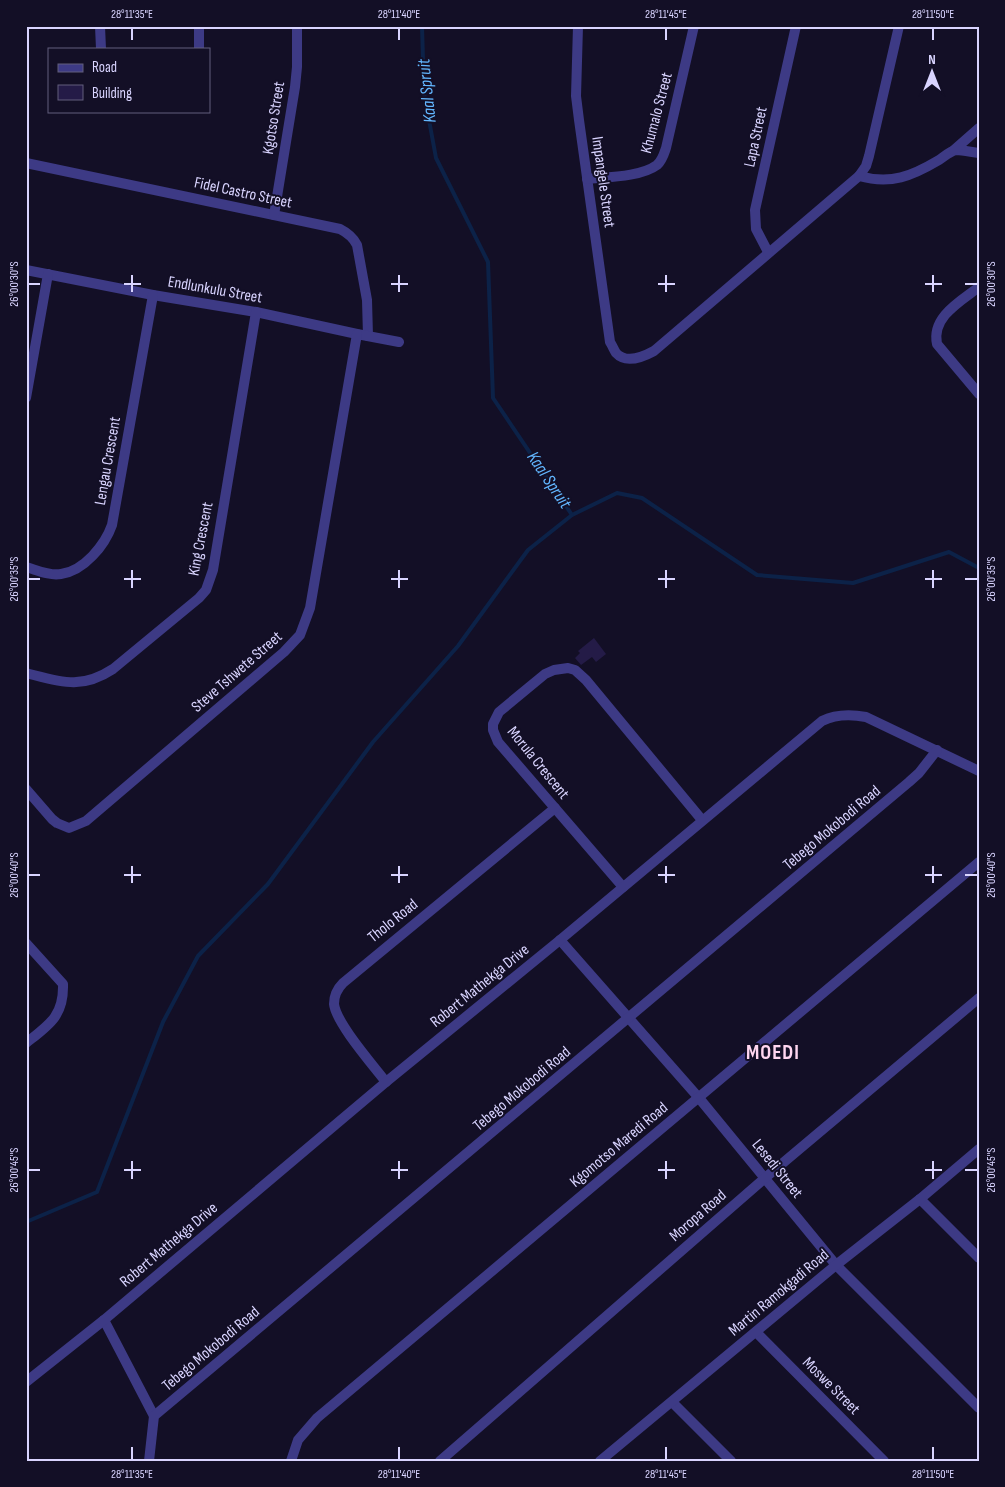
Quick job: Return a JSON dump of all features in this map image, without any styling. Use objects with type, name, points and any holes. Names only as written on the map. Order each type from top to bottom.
[{"type":"street","points":[[100,26],[101,48]]},
{"type":"street","points":[[199,26],[199,48]]},
{"type":"street","name":"Kgotso Street","points":[[274,214],[295,87],[297,26]]},
{"type":"street","name":"Impangele Street","points":[[578,26],[576,96],[610,342],[616,353],[633,359],[644,357],[654,351],[768,252]]},
{"type":"street","name":"Khumalo Street","points":[[587,179],[632,174],[658,165],[666,148],[694,26]]},
{"type":"street","name":"Lapa Street","points":[[768,252],[756,229],[755,210],[796,26]]},
{"type":"street","points":[[768,252],[859,176],[866,166],[899,26]]},
{"type":"street","points":[[859,176],[882,181],[908,176],[954,150],[979,128]]},
{"type":"street","points":[[954,150],[979,153]]},
{"type":"street","name":"Fidel Castro Street","points":[[26,163],[274,214],[348,232],[357,245],[367,300],[368,336]]},
{"type":"street","name":"Endlunkulu Street","points":[[26,270],[153,295],[256,312],[399,342]]},
{"type":"street","points":[[26,398],[48,274]]},
{"type":"street","points":[[979,287],[949,311],[937,327],[935,336],[937,344],[946,356],[979,394]]},
{"type":"street","name":"Lengau Crescent","points":[[26,567],[47,574],[60,574],[71,571],[81,566],[101,546],[109,534],[153,295]]},
{"type":"street","name":"King Crescent","points":[[26,673],[68,682],[83,683],[99,679],[127,658],[206,590],[213,570],[256,312]]},
{"type":"street","name":"Steve Tshwete Street","points":[[26,789],[57,824],[69,828],[86,820],[284,652],[300,635],[310,608],[358,334]]},
{"type":"street","name":"Morula Crescent","points":[[623,887],[498,742],[493,730],[493,724],[499,712],[546,674],[554,670],[568,668],[575,670],[586,680],[702,820]]},
{"type":"street","name":"Robert Mathekga Drive","points":[[26,1382],[104,1320],[386,1082],[560,940],[815,725],[830,717],[848,714],[866,717],[979,771]]},
{"type":"street","name":"Tebego Mokobodi Road","points":[[154,1416],[909,782],[919,773],[937,750]]},
{"type":"street","name":"Tholo Road","points":[[386,1082],[338,1016],[334,996],[339,987],[554,808]]},
{"type":"street","name":"Kgomotso Maredi Road","points":[[291,1461],[298,1440],[317,1418],[979,862]]},
{"type":"street","name":"Lesedi Street","points":[[560,940],[699,1098],[836,1264],[979,1408]]},
{"type":"street","points":[[26,944],[63,984],[60,1009],[55,1018],[26,1043]]},
{"type":"street","name":"Moropa Road","points":[[440,1461],[765,1178],[979,998]]},
{"type":"street","name":"Martin Ramokgadi Road","points":[[600,1461],[836,1264],[920,1199],[979,1149]]},
{"type":"street","points":[[920,1199],[979,1258]]},
{"type":"street","points":[[104,1320],[154,1416],[148,1461]]},
{"type":"street","name":"Moswe Street","points":[[756,1332],[884,1461]]},
{"type":"street","points":[[672,1402],[731,1461]]},
{"type":"building","points":[[594,638],[606,654],[596,662],[592,657],[581,665],[575,658],[580,653],[578,651]]},
{"type":"waterway","name":"Kaal Spruit","points":[[422,26],[424,93],[436,158],[488,262],[493,398],[572,515],[617,493],[642,498],[757,575],[853,583],[949,552],[979,568]]},
{"type":"waterway","points":[[26,1222],[97,1192],[163,1022],[198,956],[268,884],[373,742],[458,646],[528,550],[572,515]]},
{"type":"district","name":"MOEDI","points":[[773,1052]]}]
